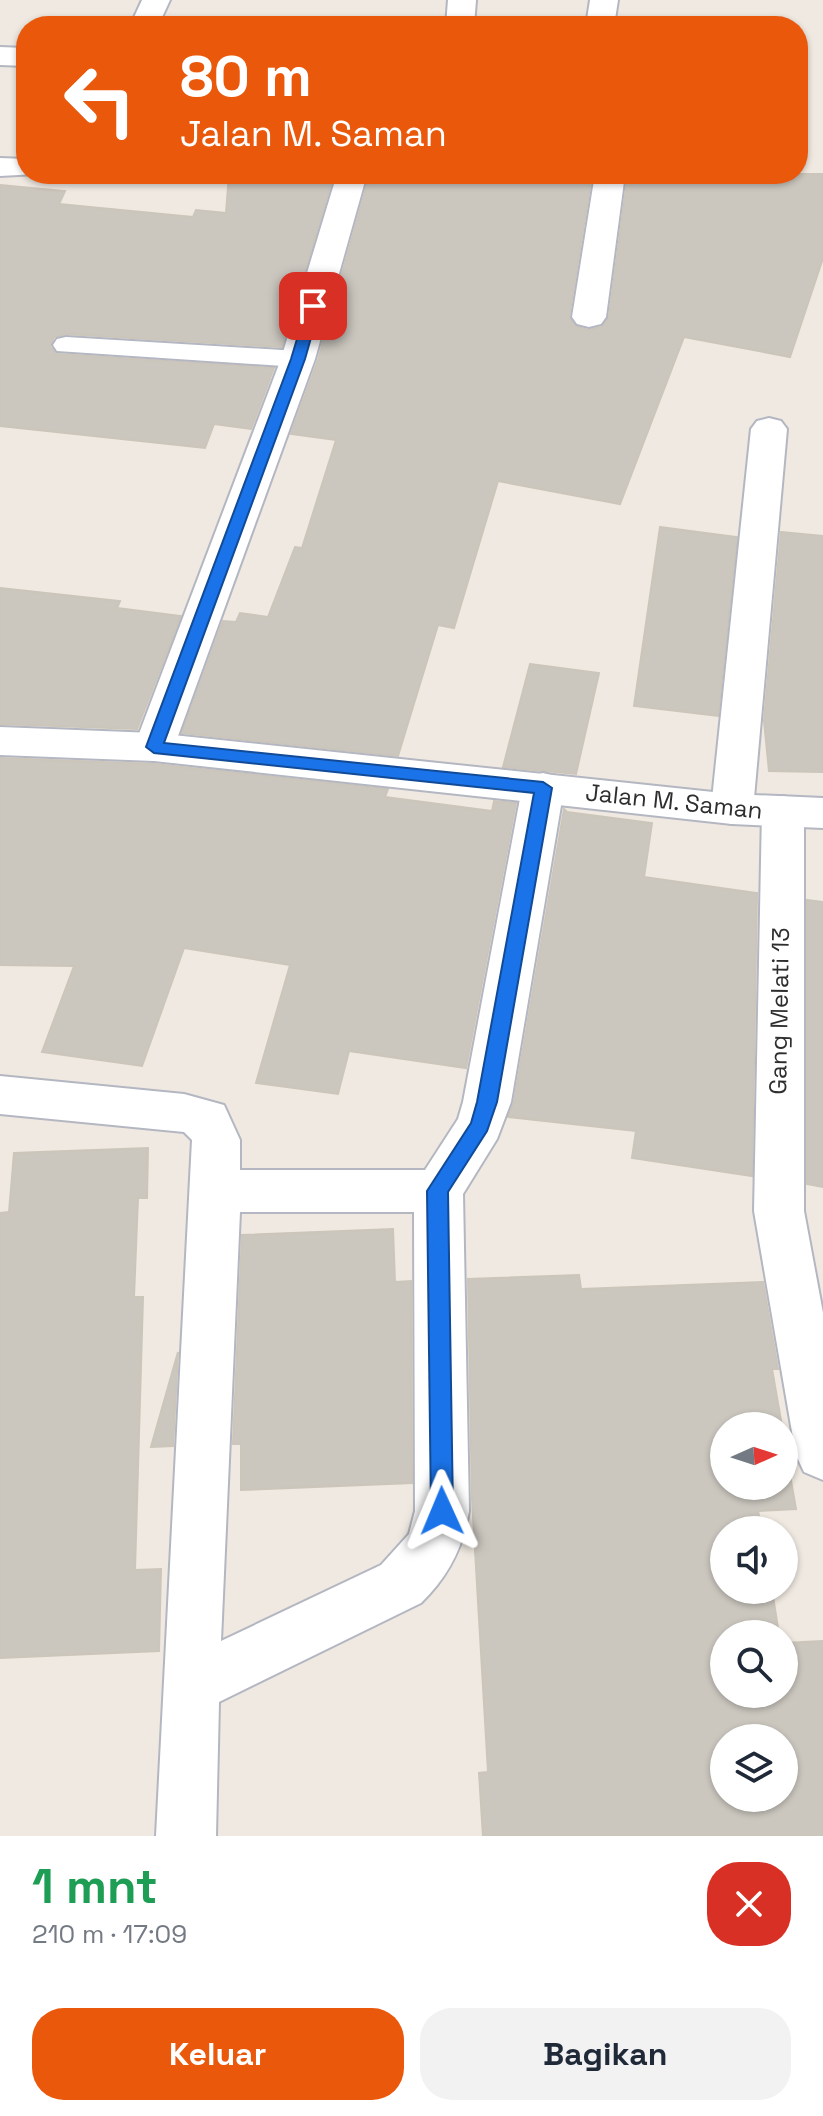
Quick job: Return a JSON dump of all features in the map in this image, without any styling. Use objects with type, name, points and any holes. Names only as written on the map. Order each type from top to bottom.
[{"type":"street","points":[[154,747],[298,359],[349,184]]},
{"type":"street","points":[[589,317],[609,184]]},
{"type":"street","points":[[732,809],[769,429]]},
{"type":"street","name":"Jalan M. Saman","points":[[0,741],[154,747],[732,809],[803,812]]},
{"type":"street","points":[[190,1686],[401,1584],[423,1564],[437,1542],[442,1511],[438,1191],[480,1125],[487,1102],[543,788]]},
{"type":"street","name":"Gang Melati 13","points":[[803,812],[778,1031],[779,1211],[823,1455]]},
{"type":"street","points":[[0,1095],[184,1113],[207,1119],[216,1140],[216,1191],[190,1686],[186,1836]]},
{"type":"street","points":[[216,1191],[438,1191]]},
{"type":"lane","points":[[66,345],[298,359]]},
{"type":"building","points":[[808,174],[823,174],[823,258],[790,357],[684,337],[620,504],[498,481],[454,628],[438,625],[398,756],[182,733],[223,621],[236,622],[240,613],[268,617],[295,547],[302,548],[336,440],[291,434],[318,360],[367,184],[590,184],[569,317],[575,326],[588,330],[602,327],[609,317],[627,184],[808,184]]},
{"type":"building","points":[[228,184],[331,184],[282,347],[66,334],[54,337],[50,347],[57,354],[274,368],[251,429],[214,424],[205,448],[0,426],[0,185],[65,191],[59,204],[193,217],[196,210],[226,213]]},
{"type":"building","points":[[660,527],[737,537],[718,716],[634,706]]},
{"type":"building","points":[[781,532],[823,536],[823,772],[769,771],[764,721]]},
{"type":"building","points":[[0,588],[120,601],[117,608],[181,616],[137,729],[0,724]]},
{"type":"building","points":[[530,664],[599,673],[576,774],[503,767]]},
{"type":"building","points":[[0,758],[154,764],[388,789],[385,797],[492,811],[494,801],[516,803],[466,1068],[349,1051],[338,1094],[256,1083],[290,965],[184,948],[142,1066],[42,1052],[74,966],[0,965]]},
{"type":"building","points":[[564,809],[567,812],[652,823],[644,877],[757,893],[752,1176],[632,1158],[636,1131],[508,1117],[514,1102]]},
{"type":"building","points":[[807,900],[823,902],[823,1187],[807,1184]]},
{"type":"building","points":[[148,1148],[147,1198],[138,1198],[134,1297],[143,1297],[135,1570],[161,1569],[159,1651],[0,1658],[0,1213],[9,1212],[14,1153]]},
{"type":"building","points":[[393,1229],[395,1282],[411,1281],[412,1483],[241,1490],[241,1444],[233,1444],[242,1235]]},
{"type":"building","points":[[579,1275],[581,1289],[763,1282],[778,1369],[772,1369],[780,1412],[710,1412],[710,1500],[794,1500],[796,1509],[758,1511],[759,1516],[710,1516],[710,1604],[774,1604],[777,1620],[710,1620],[710,1708],[798,1708],[798,1642],[823,1641],[823,1836],[483,1836],[479,1773],[488,1772],[472,1499],[468,1279]]},
{"type":"building","points":[[178,1352],[173,1446],[151,1447]]},
{"type":"route","points":[[313,306],[298,359],[154,747],[543,788],[487,1102],[480,1125],[438,1191],[442,1511]]}]
